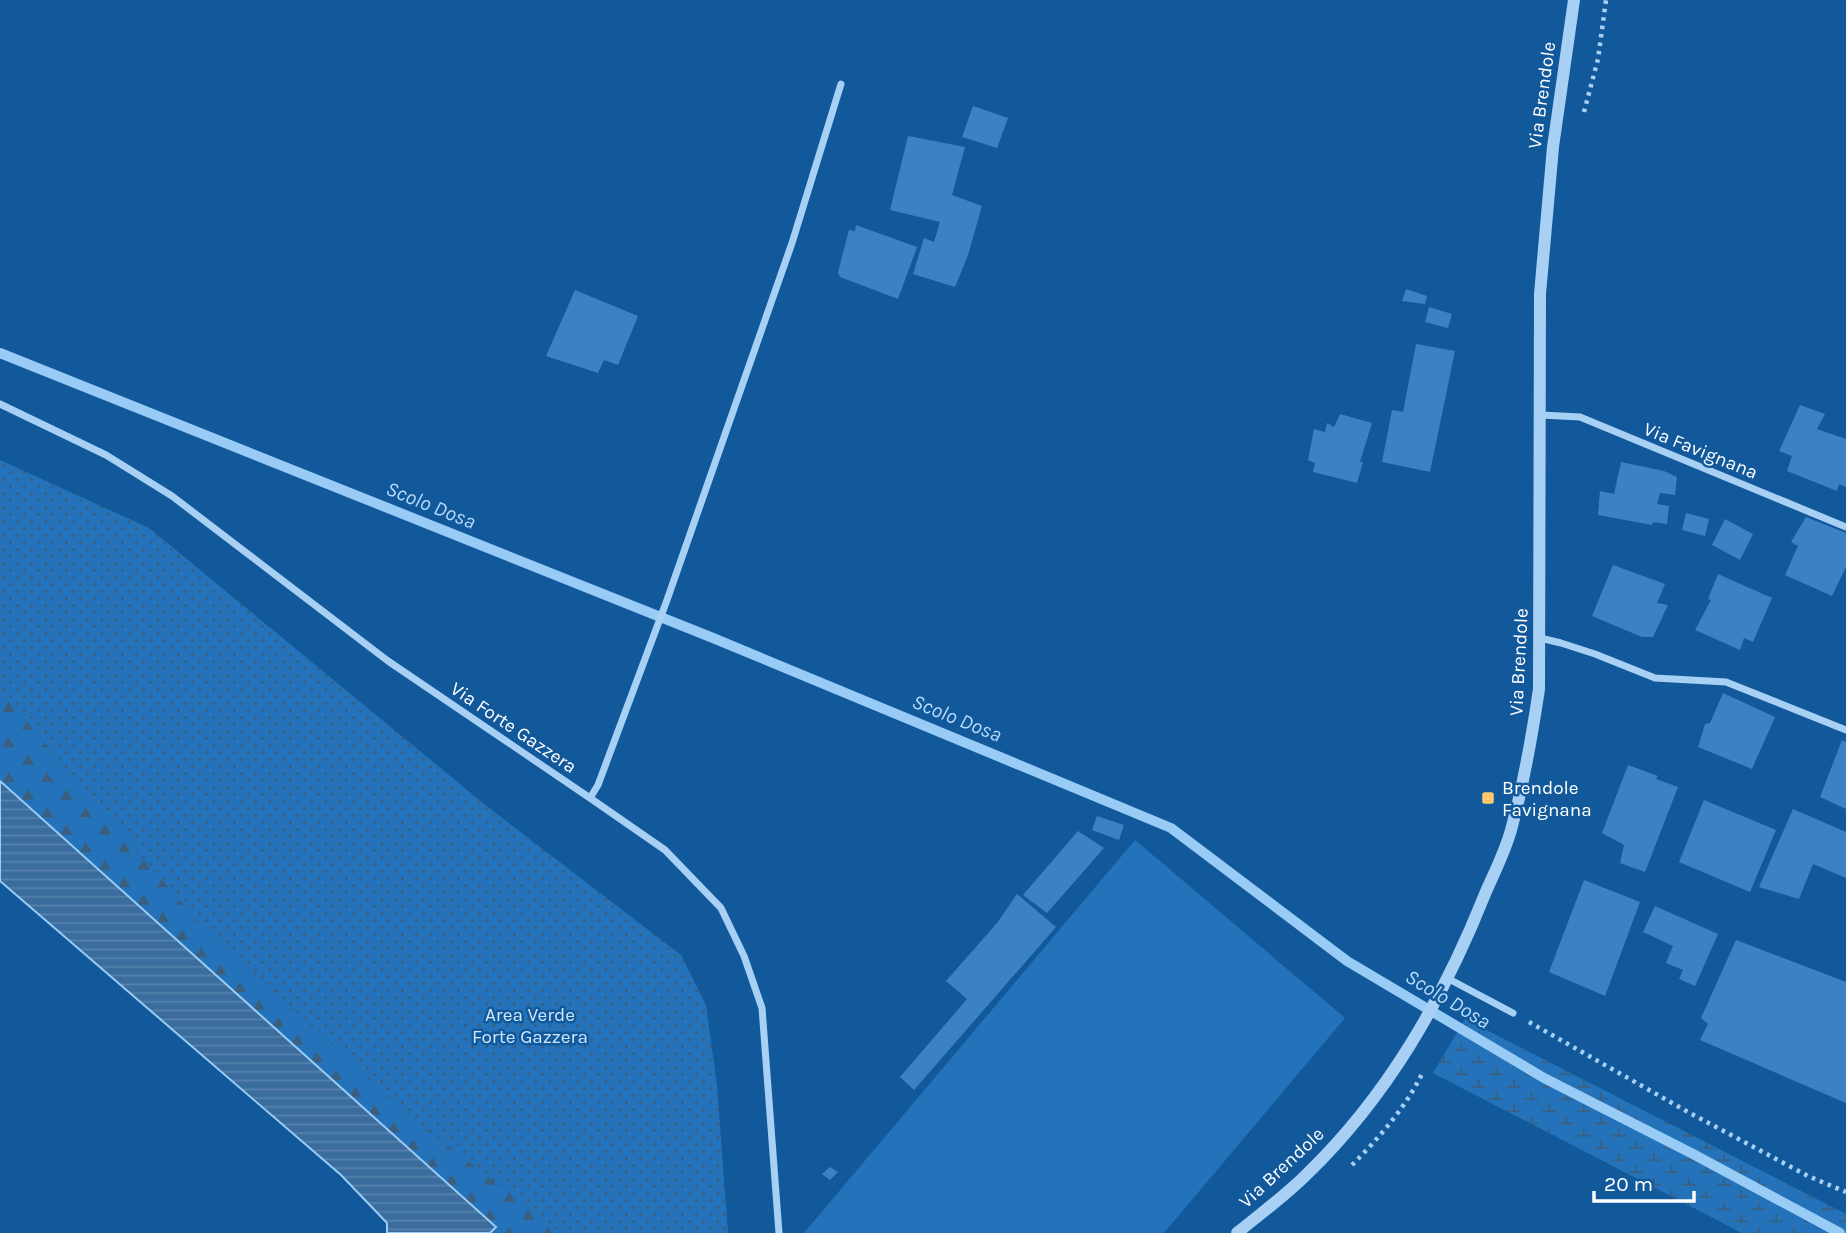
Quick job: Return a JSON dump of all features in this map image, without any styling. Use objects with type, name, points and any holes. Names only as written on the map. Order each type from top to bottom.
[{"type":"street","name":"Via Brendole","points":[[1237,1233],[1306,1176],[1351,1127],[1392,1076],[1434,1005],[1478,913],[1510,833],[1530,750],[1539,689],[1540,294],[1553,147],[1574,0]]},
{"type":"street","points":[[590,798],[598,785],[667,600],[792,243],[841,84]]},
{"type":"street","name":"Via Forte Gazzera","points":[[0,404],[106,455],[172,496],[388,661],[665,850],[721,908],[744,956],[762,1008],[779,1233]]},
{"type":"street","name":"Via Favignana","points":[[1541,415],[1580,418],[1846,527]]},
{"type":"street","points":[[1540,638],[1572,646],[1655,678],[1726,682],[1846,730]]},
{"type":"street","points":[[1447,978],[1513,1013]]},
{"type":"path","points":[[1582,120],[1598,59],[1606,0]]},
{"type":"path","points":[[1513,1013],[1688,1112],[1808,1176],[1846,1192]]},
{"type":"green space","name":"Area Verde Forte Gazzera","points":[[0,460],[149,528],[489,808],[681,955],[706,1005],[717,1085],[728,1233],[562,1233],[429,1132],[198,922],[0,691]]},
{"type":"green space","points":[[0,691],[198,922],[429,1132],[562,1233],[490,1233],[495,1226],[0,781]]},
{"type":"green space","points":[[1135,840],[1345,1018],[1164,1233],[804,1233]]},
{"type":"green space","points":[[1465,1019],[1846,1214],[1846,1233],[1742,1233],[1433,1073]]},
{"type":"shaded area","points":[[0,781],[496,1227],[490,1233],[387,1233],[387,1223],[341,1175],[0,881]]},
{"type":"building","points":[[973,106],[1008,118],[997,148],[962,137]]},
{"type":"building","points":[[908,136],[965,147],[952,195],[982,206],[968,255],[955,287],[913,274],[924,238],[934,242],[940,222],[890,210]]},
{"type":"building","points":[[856,225],[917,247],[898,299],[840,277],[838,272],[849,230],[855,231]]},
{"type":"building","points":[[1406,289],[1427,296],[1425,304],[1402,301]]},
{"type":"building","points":[[575,290],[638,316],[618,365],[604,360],[598,373],[546,356]]},
{"type":"building","points":[[1429,307],[1452,314],[1448,328],[1425,322]]},
{"type":"building","points":[[1416,344],[1455,351],[1430,472],[1382,462],[1392,410],[1403,412]]},
{"type":"building","points":[[1800,405],[1825,414],[1817,429],[1846,439],[1846,487],[1839,484],[1837,491],[1787,471],[1792,456],[1779,451]]},
{"type":"building","points":[[1340,414],[1372,423],[1360,462],[1363,462],[1357,483],[1313,472],[1315,463],[1308,460],[1314,429],[1325,432],[1327,423],[1334,427]]},
{"type":"building","points":[[1621,462],[1664,471],[1677,477],[1675,495],[1660,493],[1657,504],[1669,506],[1667,524],[1653,522],[1652,525],[1598,515],[1600,491],[1614,494]]},
{"type":"building","points":[[1686,513],[1709,519],[1705,536],[1682,530]]},
{"type":"building","points":[[1806,517],[1846,533],[1846,567],[1832,596],[1785,575],[1798,546],[1791,542]]},
{"type":"building","points":[[1725,519],[1753,534],[1740,560],[1712,545]]},
{"type":"building","points":[[1613,565],[1665,584],[1657,603],[1668,605],[1653,637],[1642,637],[1592,616]]},
{"type":"building","points":[[1718,574],[1772,598],[1753,642],[1744,638],[1740,650],[1695,630],[1711,600],[1708,599]]},
{"type":"building","points":[[1723,693],[1775,717],[1752,769],[1698,747],[1705,724],[1710,723]]},
{"type":"building","points":[[1842,740],[1846,742],[1846,809],[1820,797]]},
{"type":"building","points":[[1628,765],[1678,787],[1645,872],[1620,863],[1624,845],[1602,833]]},
{"type":"building","points":[[1704,800],[1776,830],[1750,892],[1679,862]]},
{"type":"building","points":[[1793,809],[1846,832],[1846,878],[1813,864],[1799,899],[1759,887]]},
{"type":"building","points":[[1097,816],[1124,825],[1119,840],[1092,830]]},
{"type":"building","points":[[1078,831],[1104,848],[1047,913],[1023,895]]},
{"type":"building","points":[[1584,880],[1640,902],[1605,996],[1549,972]]},
{"type":"building","points":[[1017,894],[1056,927],[914,1090],[900,1077],[967,999],[946,981],[997,923]]},
{"type":"building","points":[[1655,906],[1718,934],[1695,986],[1679,979],[1683,970],[1666,963],[1673,946],[1643,932]]},
{"type":"building","points":[[1736,940],[1846,982],[1846,1103],[1700,1040],[1708,1024],[1701,1018]]},
{"type":"building","points":[[830,1167],[838,1172],[830,1180],[822,1174]]},
{"type":"waterway","name":"Scolo Dosa","points":[[0,353],[713,638],[1171,828],[1347,961],[1544,1078],[1840,1233]]},
{"type":"place","name":"Brendole Favignana","points":[[1488,798]]}]
